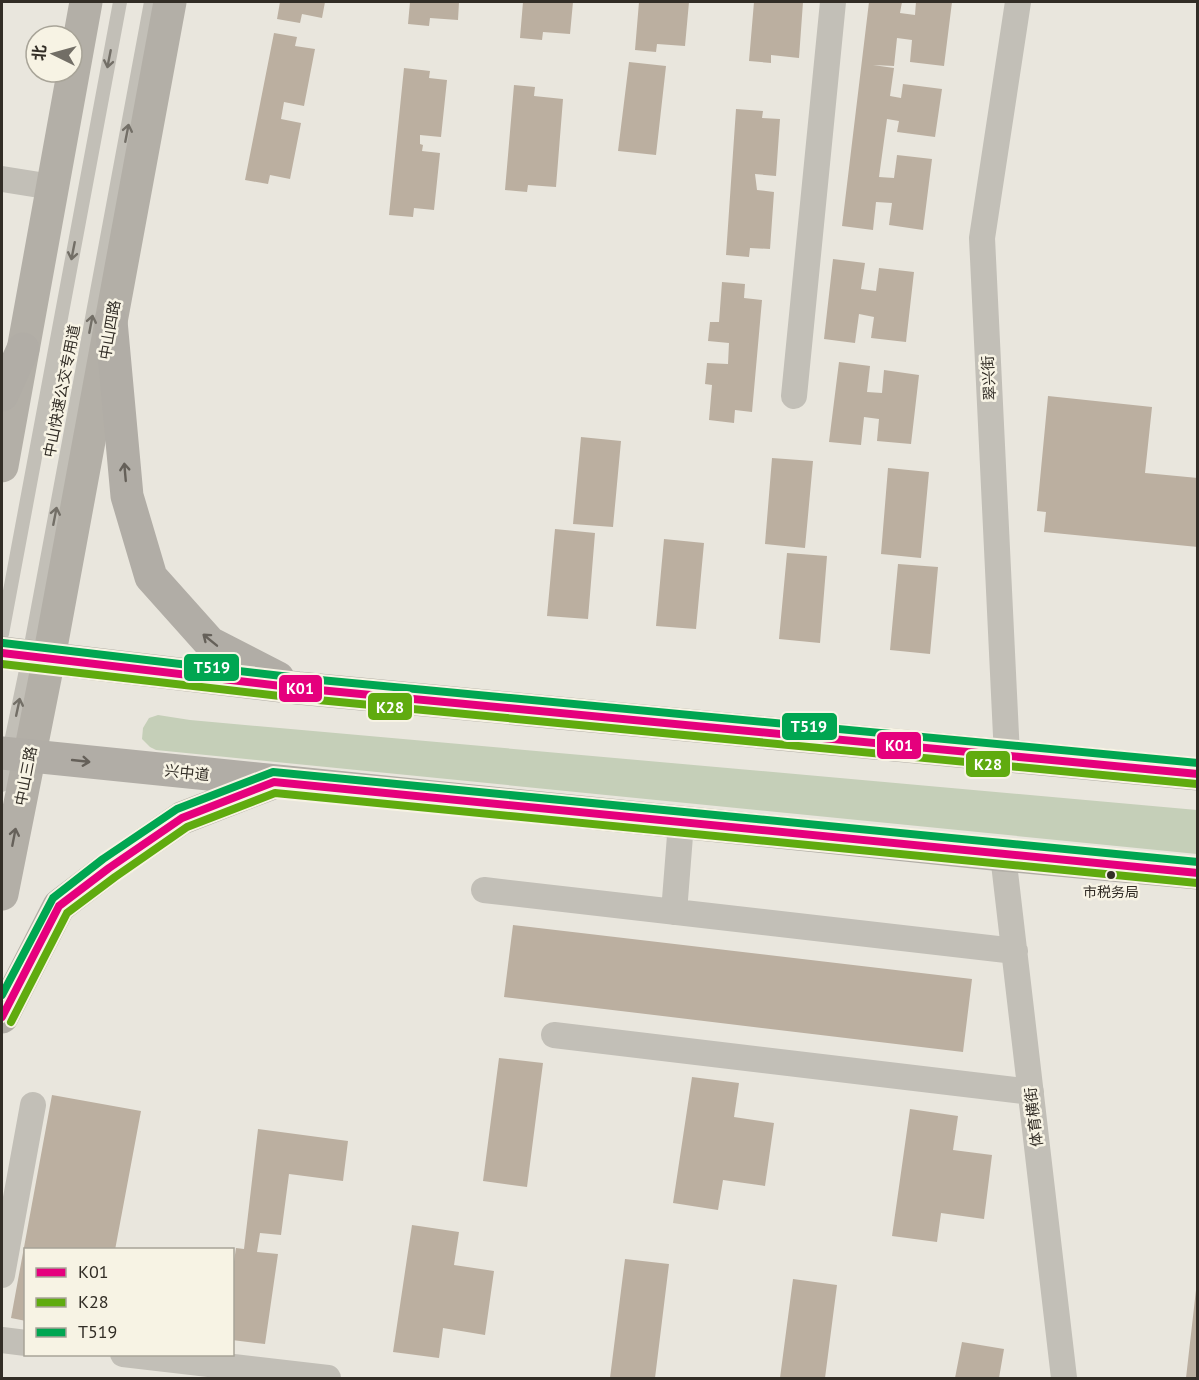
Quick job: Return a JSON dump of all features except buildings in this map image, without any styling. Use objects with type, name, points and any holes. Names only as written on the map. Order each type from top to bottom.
[{"type":"main road","points":[[2,466],[86,2]]},
{"type":"main road","name":"中山四路","points":[[27,656],[111,321],[170,2]]},
{"type":"main road","points":[[111,321],[127,496],[151,577],[210,643],[298,688]]},
{"type":"main road","points":[[2,395],[23,349]]},
{"type":"main road","points":[[27,656],[298,688],[1197,774]]},
{"type":"main road","name":"中山三路","points":[[2,894],[13,754],[27,656]]},
{"type":"main road","name":"兴中道","points":[[13,754],[681,823],[1197,873]]},
{"type":"main road","points":[[2,1017],[59,906],[109,868],[182,818],[274,782]]},
{"type":"street","points":[[794,396],[833,2]]},
{"type":"street","name":"翠兴街","points":[[1007,756],[982,238],[1018,2]]},
{"type":"street","points":[[2,179],[52,188]]},
{"type":"street","points":[[674,912],[681,823]]},
{"type":"street","name":"体育横街","points":[[1003,855],[1064,1378]]},
{"type":"street","points":[[484,890],[1014,951]]},
{"type":"street","points":[[554,1035],[1031,1092]]},
{"type":"street","points":[[2,1275],[33,1105]]},
{"type":"street","points":[[2,1340],[24,1343]]},
{"type":"street","points":[[140,1356],[328,1378]]},
{"type":"lane","name":"中山快速公交专用道","points":[[2,634],[120,2]]},
{"type":"lane","name":"中山快速公交专用道","points":[[27,656],[151,2]]},
{"type":"lane","points":[[2,785],[13,754]]},
{"type":"green space","points":[[158,715],[190,720],[1197,810],[1197,854],[156,750],[142,739],[143,728],[149,718]]},
{"type":"transit line","name":"T519","points":[[3,643],[299,678],[1198,763]]},
{"type":"transit line","name":"K01","points":[[2,653],[298,688],[1198,774]]},
{"type":"transit line","name":"K28","points":[[2,664],[297,698],[1197,784]]},
{"type":"transit line","name":"T519","points":[[2,995],[53,898],[103,859],[177,809],[273,772],[1198,862]]},
{"type":"transit line","name":"K01","points":[[2,1017],[59,906],[109,868],[182,818],[274,782],[1198,873]]},
{"type":"transit line","name":"K28","points":[[11,1022],[67,913],[187,827],[275,793],[1197,883]]},
{"type":"place","name":"市税务局","points":[[1111,875]]}]
